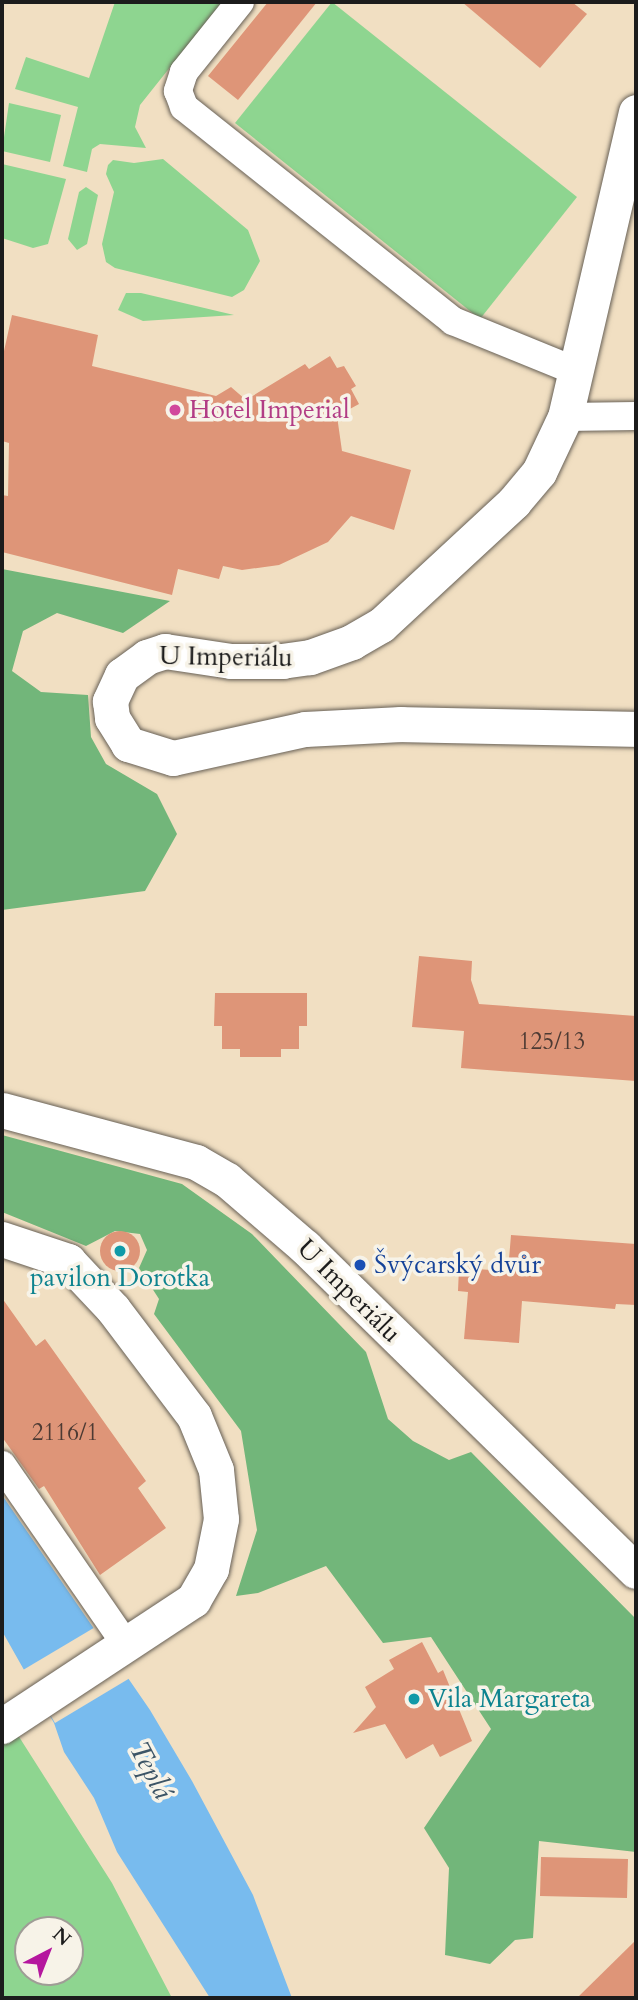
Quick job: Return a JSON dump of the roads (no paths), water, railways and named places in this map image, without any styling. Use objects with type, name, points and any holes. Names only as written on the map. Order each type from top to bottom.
[{"type":"street","points":[[240,2],[184,72],[178,91],[184,107],[453,321],[573,370]]},
{"type":"street","name":"U Imperiálu","points":[[636,112],[573,370],[565,417],[539,472],[514,502],[381,625],[332,650],[283,661],[231,661],[165,651],[147,657],[113,688],[112,718],[128,744],[173,758],[305,729],[401,724],[636,729]]},
{"type":"street","points":[[565,417],[636,416]]},
{"type":"street","name":"U Imperiálu","points":[[2,1110],[195,1162],[227,1180],[305,1247],[636,1571]]},
{"type":"street","points":[[2,1239],[48,1252],[86,1276],[194,1416],[210,1447],[221,1519],[211,1570],[192,1600],[121,1650],[40,1699],[2,1726]]},
{"type":"street","points":[[2,1465],[121,1650]]},
{"type":"water","name":"Teplá","points":[[2,1495],[150,1710],[192,1781],[253,1895],[292,1998],[210,1998],[117,1852],[94,1798],[64,1752],[54,1723],[2,1631]]},
{"type":"place","name":"Hotel Imperial","points":[[175,410]]},
{"type":"place","name":"pavilon Dorotka","points":[[120,1251]]},
{"type":"place","name":"Švýcarský dvůr","points":[[360,1265]]},
{"type":"place","name":"Vila Margareta","points":[[414,1699]]}]
